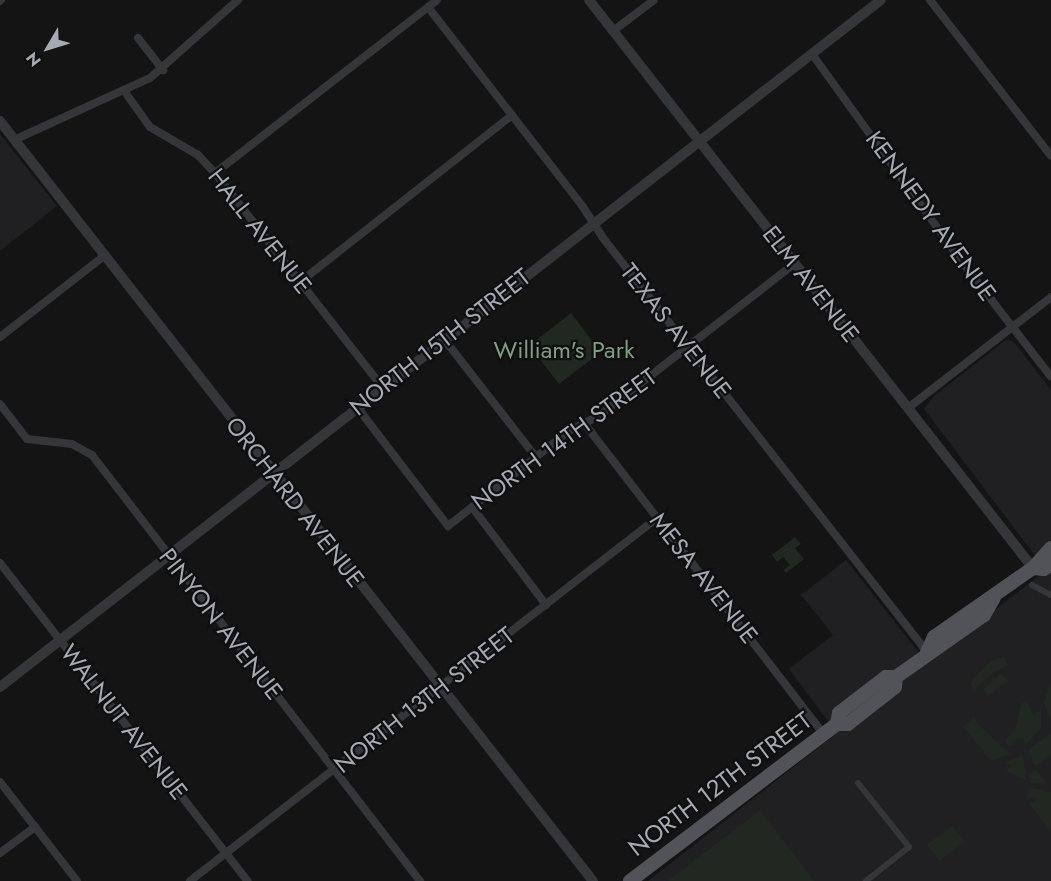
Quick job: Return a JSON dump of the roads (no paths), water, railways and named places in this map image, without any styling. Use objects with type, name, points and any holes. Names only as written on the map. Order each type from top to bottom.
[{"type":"main road","name":"NORTH 12TH STREET","points":[[630,881],[837,724],[839,713],[886,676],[896,677],[927,652],[942,647],[984,615],[994,598],[1033,568],[1051,548]]},
{"type":"main road","name":"NORTH 12TH STREET","points":[[1033,568],[1044,569],[1051,564]]},
{"type":"street","points":[[14,140],[125,92],[163,70],[238,0]]},
{"type":"street","points":[[215,173],[437,0]]},
{"type":"street","name":"ELM AVENUE","points":[[589,0],[1033,568]]},
{"type":"street","points":[[613,32],[654,0]]},
{"type":"street","name":"NORTH 15TH STREET","points":[[0,687],[881,0]]},
{"type":"street","points":[[930,0],[1051,156]]},
{"type":"street","name":"TEXAS AVENUE","points":[[428,7],[927,652]]},
{"type":"street","points":[[138,38],[163,70]]},
{"type":"street","name":"KENNEDY AVENUE","points":[[812,54],[1051,377]]},
{"type":"street","name":"HALL AVENUE","points":[[125,92],[150,127],[187,148],[215,173],[382,387]]},
{"type":"street","points":[[300,282],[512,115]]},
{"type":"street","name":"ORCHARD AVENUE","points":[[0,121],[439,687],[593,881]]},
{"type":"street","points":[[0,337],[104,256]]},
{"type":"street","name":"NORTH 14TH STREET","points":[[357,407],[448,526],[536,457],[688,346],[794,264]]},
{"type":"street","points":[[908,408],[1051,297]]},
{"type":"street","points":[[444,339],[536,457]]},
{"type":"street","name":"PINYON AVENUE","points":[[0,404],[27,439],[72,444],[93,454],[168,555],[420,881]]},
{"type":"street","name":"MESA AVENUE","points":[[584,423],[823,734]]},
{"type":"street","points":[[472,507],[546,604]]},
{"type":"street","name":"NORTH 13TH STREET","points":[[190,881],[657,518]]},
{"type":"street","name":"WALNUT AVENUE","points":[[0,564],[248,881]]},
{"type":"street","points":[[1032,585],[1051,595]]},
{"type":"street","points":[[0,782],[77,881]]},
{"type":"street","points":[[858,783],[909,847],[866,881]]},
{"type":"street","points":[[0,853],[35,826]]},
{"type":"park label","name":"William's Park","points":[[564,350]]}]
